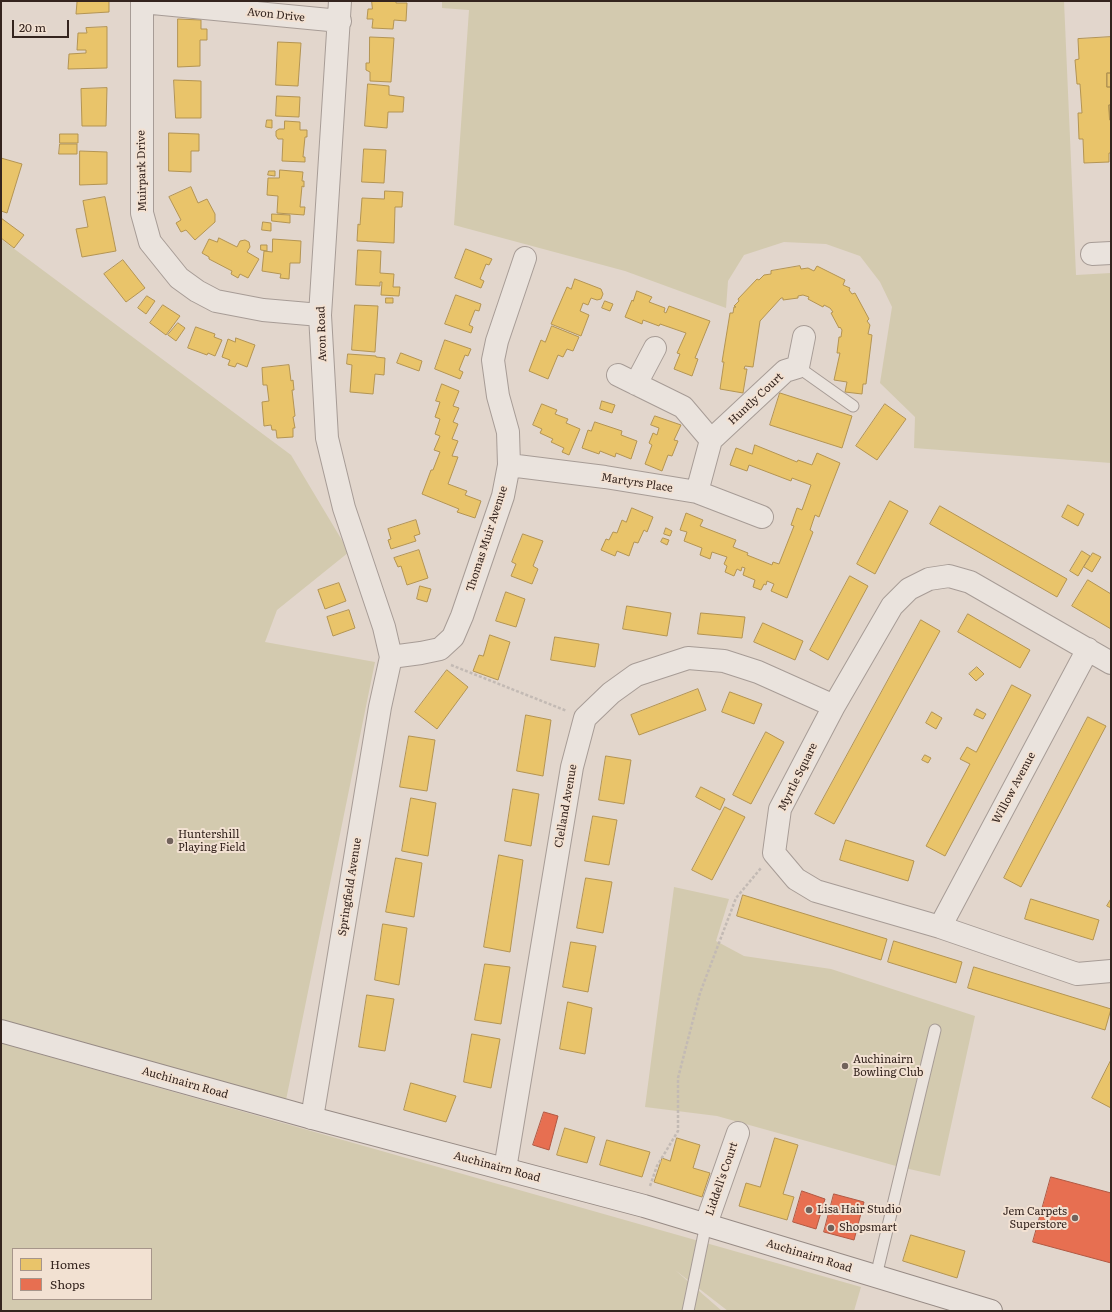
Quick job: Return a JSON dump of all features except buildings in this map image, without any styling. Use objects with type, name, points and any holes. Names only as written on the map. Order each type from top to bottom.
[{"type":"street","name":"Avon Drive","points":[[142,1],[340,11]]},
{"type":"street","name":"Muirpark Drive","points":[[142,1],[142,213],[150,242],[179,278],[197,291],[216,301],[263,310],[320,315]]},
{"type":"street","name":"Avon Road","points":[[340,11],[320,315],[327,438],[344,508],[384,627],[391,658]]},
{"type":"street","name":"Thomas Muir Avenue","points":[[391,658],[440,649],[453,637],[462,616],[503,496],[509,465],[508,432],[498,396],[493,360],[525,258]]},
{"type":"street","points":[[798,367],[804,337]]},
{"type":"street","points":[[655,348],[627,380],[683,407],[711,440],[697,492]]},
{"type":"street","name":"Huntly Court","points":[[711,440],[785,371],[798,367]]},
{"type":"street","name":"Martyrs Place","points":[[509,465],[605,477],[697,492],[762,517]]},
{"type":"street","name":"Myrtle Square","points":[[774,853],[780,809],[834,706],[892,606],[909,589],[929,579],[949,576],[970,582],[1111,663]]},
{"type":"street","name":"Willow Avenue","points":[[940,926],[1088,649]]},
{"type":"street","name":"Springfield Avenue","points":[[312,1118],[380,707],[391,658]]},
{"type":"street","points":[[585,718],[611,693],[636,675],[688,658],[724,661],[758,672],[834,706]]},
{"type":"street","name":"Clelland Avenue","points":[[505,1169],[572,767],[585,718]]},
{"type":"street","points":[[774,853],[796,879],[816,892],[940,926],[1077,974],[1111,971]]},
{"type":"street","name":"Auchinairn Road","points":[[1,1031],[312,1118],[644,1206],[991,1311]]},
{"type":"street","name":"Liddell's Court","points":[[706,1224],[738,1133]]},
{"type":"lane","points":[[798,367],[853,406]]},
{"type":"lane","points":[[876,1276],[935,1030]]},
{"type":"lane","points":[[688,1311],[706,1224]]},
{"type":"path","points":[[449,664],[585,718]]},
{"type":"path","points":[[644,1206],[657,1166],[678,1131],[678,1078],[700,993],[736,898],[774,853]]},
{"type":"shaded area","points":[[442,1],[1064,1],[1076,275],[1111,273],[1111,463],[914,448],[915,417],[880,383],[892,307],[880,282],[860,256],[826,244],[784,242],[744,255],[728,281],[726,308],[625,271],[454,225],[469,10],[442,8]]},
{"type":"shaded area","name":"Huntershill Playing Field","points":[[1,239],[291,455],[349,552],[277,610],[265,642],[375,662],[286,1100],[1,1020]]},
{"type":"shaded area","name":"Auchinairn Bowling Club","points":[[674,887],[729,899],[716,941],[744,956],[831,969],[975,1016],[940,1176],[896,1166],[717,1116],[645,1107]]},
{"type":"shaded area","points":[[1,1043],[861,1287],[854,1311],[728,1311],[675,1270],[722,1311],[1,1311]]},
{"type":"place","name":"Huntershill Playing Field","points":[[170,841]]},
{"type":"place","name":"Auchinairn Bowling Club","points":[[845,1066]]},
{"type":"place","name":"Lisa Hair Studio","points":[[809,1210]]},
{"type":"place","name":"Jem Carpets Superstore","points":[[1075,1218]]},
{"type":"place","name":"Shopsmart","points":[[831,1228]]}]
